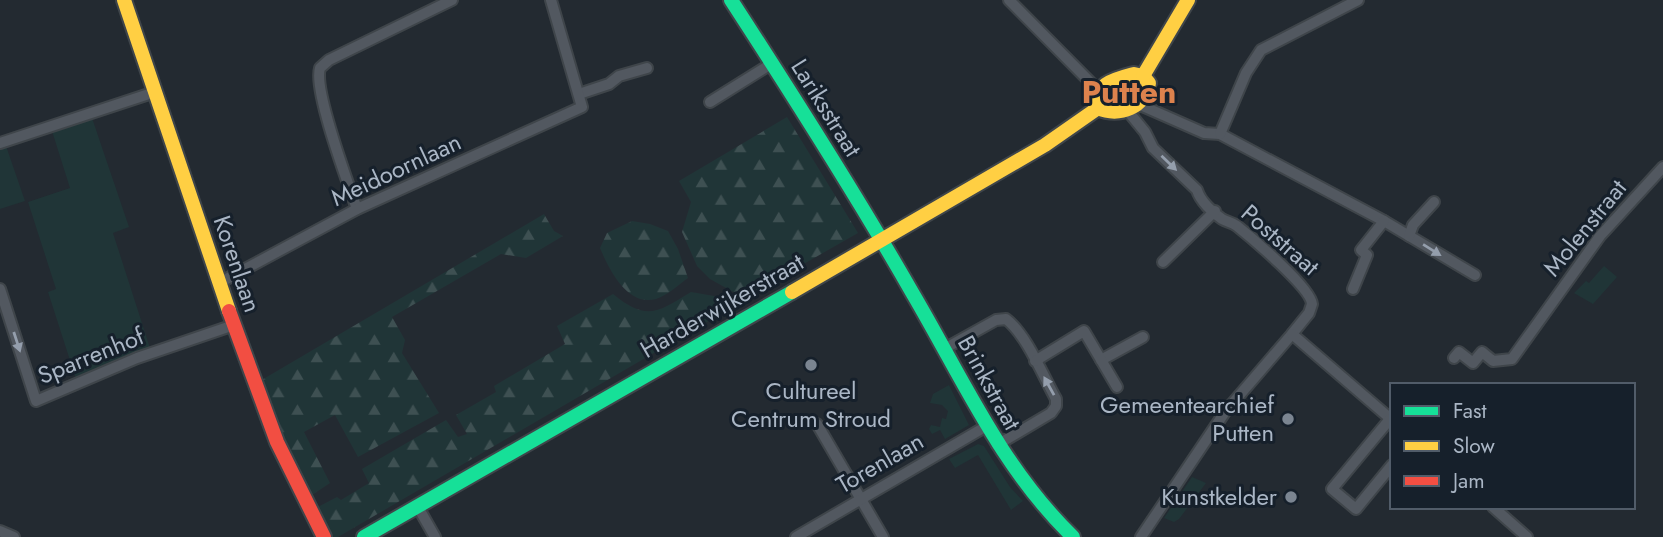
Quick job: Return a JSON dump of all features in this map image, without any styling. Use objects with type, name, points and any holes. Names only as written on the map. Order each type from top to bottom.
[{"type":"street","name":"Korenlaan","points":[[124,0],[219,283],[277,442],[324,537]]},
{"type":"street","points":[[357,209],[333,140],[318,83],[320,68],[329,60],[452,0]]},
{"type":"street","points":[[551,0],[579,94],[609,84],[619,76],[647,68]]},
{"type":"street","name":"Lariksstraat","points":[[731,0],[881,241]]},
{"type":"street","points":[[1009,0],[1098,90]]},
{"type":"street","points":[[1143,76],[1188,0]]},
{"type":"street","points":[[1220,134],[1253,60],[1261,50],[1358,0]]},
{"type":"street","points":[[710,102],[771,64]]},
{"type":"street","points":[[1134,74],[1143,76],[1150,88],[1132,107],[1108,114],[1098,108],[1095,99],[1098,90],[1121,77],[1134,74]]},
{"type":"street","points":[[0,143],[155,92]]},
{"type":"street","name":"Meidoornlaan","points":[[219,283],[357,209],[582,107],[579,94]]},
{"type":"street","points":[[1132,107],[1204,133],[1220,134],[1384,221],[1475,275]]},
{"type":"street","name":"Poststraat","points":[[1132,107],[1153,148],[1197,190],[1200,198],[1224,220],[1237,225],[1308,292],[1312,304],[1292,334]]},
{"type":"street","name":"Harderwijkerstraat","points":[[364,537],[881,241],[1045,145],[1098,108]]},
{"type":"street","name":"Molenstraat","points":[[1454,358],[1459,352],[1473,363],[1482,352],[1493,361],[1512,359],[1568,278],[1601,236],[1663,167]]},
{"type":"street","points":[[1409,236],[1413,225],[1434,202]]},
{"type":"street","name":"Poststraat","points":[[1163,262],[1214,212]]},
{"type":"street","points":[[1353,289],[1367,256],[1361,250],[1384,221]]},
{"type":"street","name":"Brinkstraat","points":[[881,241],[944,349],[985,427],[1032,496],[1073,537]]},
{"type":"street","name":"Sparrenhof","points":[[0,289],[36,401],[137,358],[234,326]]},
{"type":"street","points":[[944,349],[996,320],[1006,319],[1014,325],[1035,361],[1056,399],[1056,406],[1051,413],[997,444]]},
{"type":"street","points":[[1035,361],[1084,331],[1118,387]]},
{"type":"street","points":[[1141,537],[1225,412],[1292,334],[1390,419]]},
{"type":"street","points":[[1101,360],[1143,337]]},
{"type":"street","points":[[1390,421],[1332,489],[1356,509],[1390,467]]},
{"type":"street","points":[[817,424],[883,537]]},
{"type":"street","name":"Torenlaan","points":[[796,537],[985,427]]},
{"type":"street","points":[[418,507],[435,537]]},
{"type":"street","points":[[1495,509],[1527,537]]},
{"type":"street","points":[[0,531],[13,537]]},
{"type":"green space","points":[[787,117],[858,233],[744,298],[710,279],[697,266],[682,232],[691,202],[679,181]]},
{"type":"green space","points":[[92,118],[129,227],[113,233],[150,348],[76,379],[48,292],[56,289],[28,202],[70,188],[52,131]]},
{"type":"green space","points":[[6,146],[25,201],[0,209],[0,148]]},
{"type":"green space","points":[[544,214],[554,231],[563,236],[526,258],[501,254],[392,317],[405,340],[402,353],[439,413],[358,457],[335,415],[304,432],[330,483],[312,495],[260,381]]},
{"type":"green space","points":[[632,221],[668,231],[678,249],[688,278],[656,299],[646,300],[628,292],[608,266],[600,248],[607,233]]},
{"type":"green space","points":[[1604,266],[1617,277],[1593,304],[1574,293],[1586,281],[1589,283]]},
{"type":"green space","points":[[691,292],[714,296],[731,308],[338,537],[328,537],[314,509],[337,497],[341,500],[369,483],[362,469],[446,420],[458,437],[467,434],[456,415],[496,392],[494,386],[565,344],[557,326],[613,294],[635,308],[652,311],[670,305]]},
{"type":"green space","points":[[949,385],[969,425],[945,439],[940,430],[932,434],[929,429],[931,425],[940,427],[942,418],[946,419],[948,411],[942,405],[930,403],[933,394]]},
{"type":"green space","points":[[978,444],[984,446],[1010,487],[1023,501],[1011,510],[978,455],[955,468],[949,459]]},
{"type":"green space","points":[[1192,477],[1206,483],[1179,519],[1174,522],[1164,518]]},
{"type":"traffic: fast","points":[[731,0],[869,220],[1004,452],[1048,510],[1073,537]]},
{"type":"traffic: fast","points":[[364,537],[792,292]]},
{"type":"traffic: slow","points":[[124,0],[229,311]]},
{"type":"traffic: slow","points":[[1143,76],[1188,0]]},
{"type":"traffic: slow","points":[[1134,74],[1143,76],[1149,83],[1147,91],[1137,104],[1114,112],[1098,108],[1098,93],[1102,88],[1134,74]]},
{"type":"traffic: slow","points":[[792,292],[1045,145],[1098,108]]},
{"type":"traffic: jam","points":[[229,311],[277,442],[324,537]]},
{"type":"place","name":"Cultureel Centrum Stroud","points":[[811,365]]},
{"type":"place","name":"Gemeentearchief Putten","points":[[1288,419]]},
{"type":"place","name":"Kunstkelder","points":[[1291,497]]},
{"type":"district","name":"Putten","points":[[1129,92]]}]
